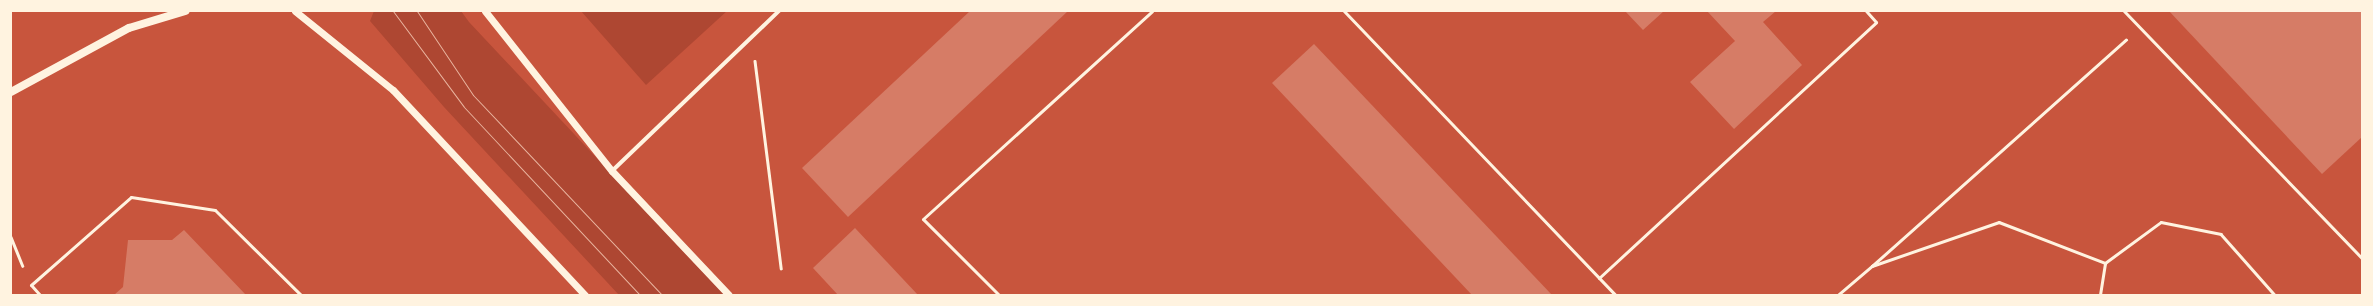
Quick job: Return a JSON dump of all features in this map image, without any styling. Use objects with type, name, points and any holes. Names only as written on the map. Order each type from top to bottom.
[{"type":"main road","points":[[11,92],[129,28],[185,11]]},
{"type":"street","points":[[295,11],[393,90],[585,295]]},
{"type":"street","points":[[485,11],[612,171],[729,295]]},
{"type":"street","points":[[612,171],[779,11]]},
{"type":"lane","points":[[999,295],[923,219],[1152,11]]},
{"type":"lane","points":[[1344,11],[1615,295]]},
{"type":"lane","points":[[1599,278],[1876,22],[1866,11]]},
{"type":"lane","points":[[2124,11],[2362,258]]},
{"type":"lane","points":[[40,295],[30,285],[131,197],[215,210],[301,295]]},
{"type":"path","points":[[1838,295],[2140,28]]},
{"type":"path","points":[[752,36],[781,268]]},
{"type":"path","points":[[1872,266],[1998,222],[2105,263]]},
{"type":"path","points":[[2100,295],[2105,263],[2161,222],[2221,234],[2275,295]]},
{"type":"path","points":[[11,237],[30,285]]},
{"type":"shaded area","points":[[374,11],[461,11],[469,22],[725,295],[619,295],[444,107],[370,21]]},
{"type":"shaded area","points":[[581,11],[727,11],[646,85]]},
{"type":"building","points":[[970,11],[1068,11],[848,217],[802,168]]},
{"type":"building","points":[[1625,11],[1664,11],[1643,30]]},
{"type":"building","points":[[1707,11],[1776,11],[1763,22],[1802,65],[1734,129],[1690,82],[1735,41]]},
{"type":"building","points":[[2169,11],[2362,11],[2362,137],[2322,174]]},
{"type":"building","points":[[1314,44],[1552,295],[1472,295],[1272,83]]},
{"type":"building","points":[[855,228],[918,295],[838,295],[813,268]]},
{"type":"building","points":[[184,230],[246,295],[114,295],[123,287],[128,240],[172,240]]},
{"type":"tram line","points":[[393,11],[464,107],[640,295]]},
{"type":"tram line","points":[[417,11],[473,95],[662,295]]}]
